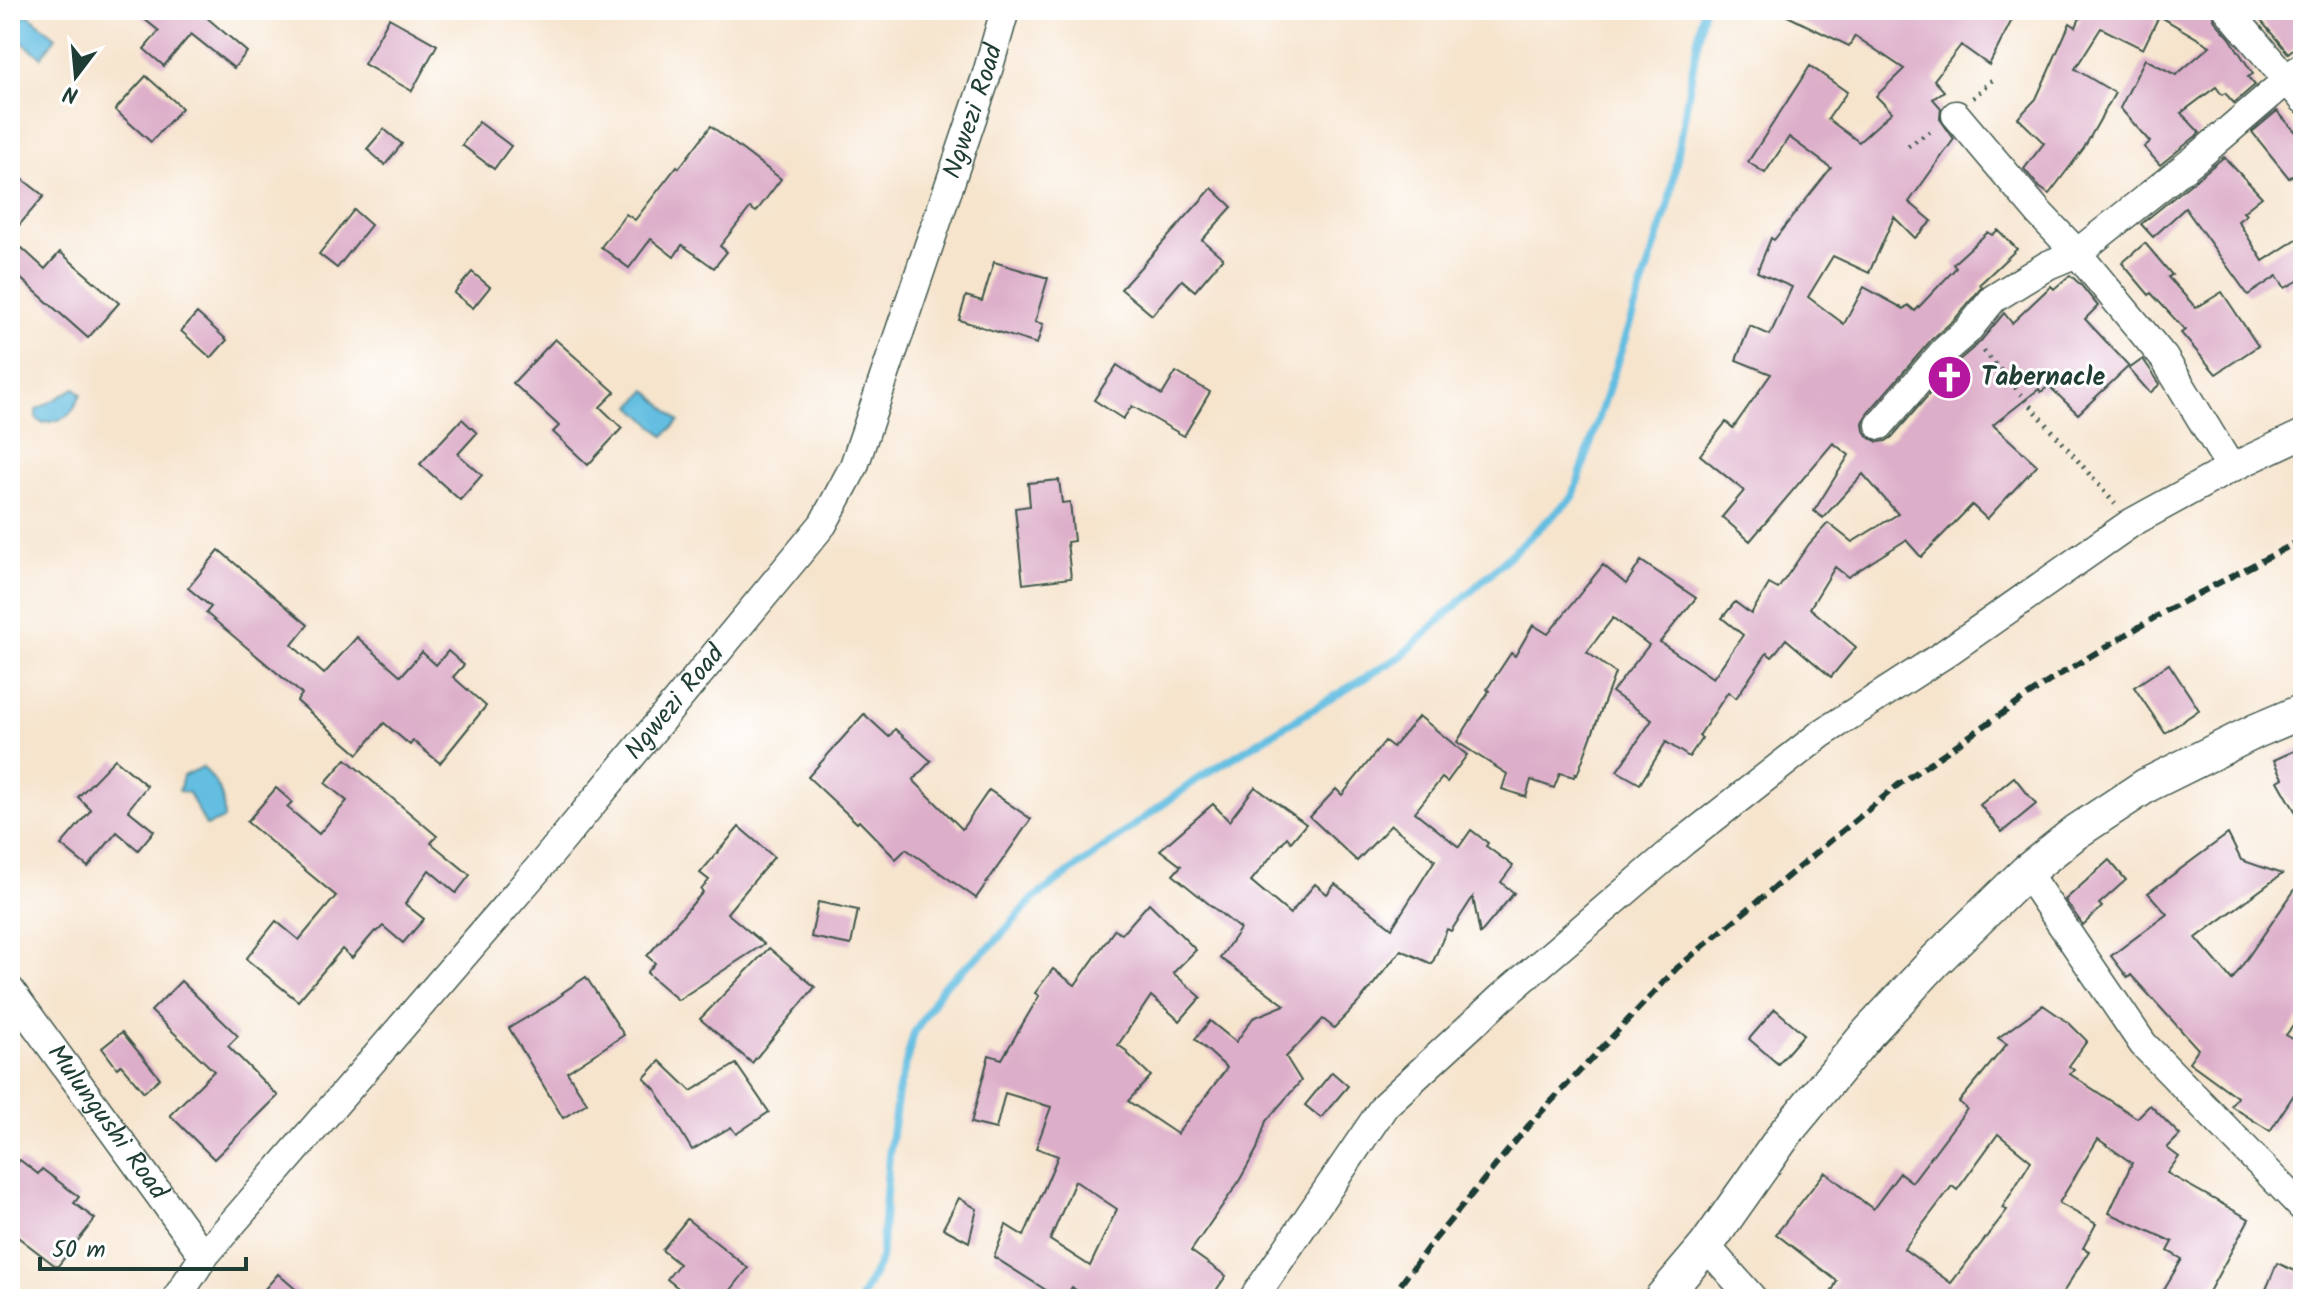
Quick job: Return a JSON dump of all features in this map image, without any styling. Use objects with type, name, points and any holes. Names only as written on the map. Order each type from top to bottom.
[{"type":"street","name":"Ngwezi Road","points":[[176,1299],[204,1256],[543,863],[823,524],[854,466],[986,77],[1005,10]]},
{"type":"street","points":[[1880,425],[1993,299],[2048,265],[2077,253],[2298,81],[2228,10]]},
{"type":"street","points":[[1956,115],[2164,358],[2231,468]]},
{"type":"street","points":[[1253,1299],[1385,1105],[1502,997],[1683,842],[1821,734],[1943,655],[2131,523],[2231,468],[2303,434]]},
{"type":"street","points":[[1661,1299],[1706,1246],[1787,1131],[1868,1033],[1935,961],[2026,872],[2076,832],[2147,785],[2303,711]]},
{"type":"street","points":[[2026,872],[2143,1044],[2303,1208]]},
{"type":"street","name":"Mulungushi Road","points":[[10,990],[204,1256]]},
{"type":"street","points":[[1706,1246],[1753,1299]]},
{"type":"path","points":[[1967,331],[2131,523]]},
{"type":"water","points":[[26,13],[56,37],[41,57],[10,32]]},
{"type":"water","points":[[75,388],[81,394],[67,416],[42,423],[36,418],[36,410]]},
{"type":"water","points":[[647,390],[679,421],[664,436],[632,406]]},
{"type":"water","points":[[203,767],[220,791],[224,810],[224,819],[206,826],[189,793],[179,791],[183,776]]},
{"type":"building","points":[[133,10],[212,10],[206,17],[247,52],[234,68],[191,34],[164,66],[144,49],[159,31]]},
{"type":"building","points":[[1775,10],[2017,10],[1989,65],[1961,45],[1934,80],[1944,91],[1933,99],[1941,108],[1940,119],[1954,139],[1909,202],[1932,221],[1915,238],[1894,217],[1869,273],[1833,256],[1808,297],[1844,324],[1864,287],[1904,309],[1908,305],[1915,311],[1956,268],[1953,264],[1988,232],[1992,235],[1998,230],[2017,249],[1980,284],[1982,287],[1955,319],[1932,339],[1867,414],[1863,423],[1868,437],[1878,442],[1892,437],[2004,313],[2012,323],[2051,286],[2054,289],[2070,275],[2098,306],[2085,319],[2129,366],[2078,414],[2049,386],[2041,392],[2039,389],[1993,425],[2037,465],[1987,519],[1972,505],[1921,557],[1906,540],[1848,577],[1835,567],[1810,608],[1856,647],[1831,677],[1786,639],[1772,657],[1767,653],[1736,698],[1728,692],[1689,757],[1666,742],[1640,784],[1617,771],[1652,720],[1612,692],[1649,645],[1613,618],[1587,652],[1615,673],[1577,775],[1560,773],[1554,788],[1531,780],[1526,797],[1502,789],[1507,774],[1457,742],[1489,691],[1487,689],[1511,653],[1515,656],[1533,625],[1548,634],[1603,565],[1626,584],[1641,561],[1696,598],[1660,642],[1713,678],[1743,635],[1722,618],[1735,602],[1751,614],[1769,584],[1778,589],[1809,544],[1828,523],[1852,542],[1898,514],[1863,474],[1823,518],[1814,511],[1849,455],[1833,443],[1750,541],[1722,517],[1744,491],[1700,455],[1726,422],[1733,428],[1771,374],[1736,360],[1750,326],[1770,335],[1792,287],[1757,272],[1771,238],[1774,240],[1831,168],[1789,137],[1765,173],[1748,162],[1810,66],[1847,92],[1828,119],[1859,142],[1892,112],[1876,96],[1904,69],[1855,36],[1849,46]]},
{"type":"building","points":[[2063,10],[2211,10],[2215,21],[2253,74],[2248,77],[2255,85],[2234,103],[2216,87],[2181,113],[2200,133],[2160,165],[2144,147],[2150,142],[2120,108],[2145,59],[2176,75],[2210,46],[2159,16],[2143,49],[2101,28],[2075,69],[2115,93],[2084,148],[2049,194],[2024,169],[2044,143],[2018,118],[2036,99],[2070,23],[2076,27],[2080,18]]},
{"type":"building","points":[[2252,10],[2303,10],[2303,41],[2288,53]]},
{"type":"building","points":[[389,18],[437,45],[412,91],[364,64]]},
{"type":"building","points":[[146,76],[182,108],[151,142],[115,110]]},
{"type":"building","points":[[2277,111],[2303,140],[2303,167],[2289,178],[2252,132]]},
{"type":"building","points":[[479,122],[511,146],[494,169],[462,145]]},
{"type":"building","points":[[711,126],[781,179],[756,212],[750,208],[720,246],[727,252],[714,268],[682,245],[674,257],[651,239],[629,268],[601,247],[626,214],[635,220]]},
{"type":"building","points":[[384,129],[402,144],[385,165],[367,149]]},
{"type":"building","points":[[2224,157],[2262,197],[2243,212],[2246,215],[2238,221],[2263,261],[2303,235],[2303,278],[2285,288],[2277,276],[2248,295],[2185,208],[2153,237],[2141,224]]},
{"type":"building","points":[[21,178],[44,196],[10,236],[10,191]]},
{"type":"building","points":[[1212,188],[1232,207],[1202,240],[1223,258],[1195,291],[1182,280],[1152,315],[1121,289]]},
{"type":"building","points":[[354,210],[371,225],[337,268],[319,254]]},
{"type":"building","points":[[2145,243],[2172,275],[2168,277],[2196,308],[2222,292],[2258,346],[2216,374],[2181,333],[2185,330],[2122,263]]},
{"type":"building","points":[[22,248],[45,269],[60,252],[119,303],[88,338],[10,269],[10,262]]},
{"type":"building","points":[[994,262],[1048,278],[1035,322],[1043,324],[1037,344],[959,320],[966,296],[982,301]]},
{"type":"building","points":[[472,272],[490,287],[473,308],[454,293]]},
{"type":"building","points":[[197,313],[227,340],[211,358],[181,331]]},
{"type":"building","points":[[555,339],[615,392],[600,407],[622,428],[588,465],[553,432],[559,426],[513,383]]},
{"type":"building","points":[[2143,359],[2160,384],[2150,393],[2129,369]]},
{"type":"building","points":[[1117,365],[1162,395],[1176,372],[1210,392],[1184,436],[1132,406],[1123,419],[1094,400]]},
{"type":"building","points":[[462,419],[477,433],[458,454],[482,475],[460,500],[420,464]]},
{"type":"building","points":[[1059,480],[1062,503],[1070,502],[1074,541],[1067,542],[1071,578],[1023,584],[1015,508],[1030,506],[1028,483]]},
{"type":"building","points":[[219,550],[308,625],[292,645],[324,674],[357,637],[401,676],[422,652],[436,665],[448,651],[464,665],[453,677],[486,706],[440,763],[413,741],[410,745],[384,723],[358,754],[297,701],[302,694],[206,613],[211,607],[188,588]]},
{"type":"building","points":[[2169,664],[2199,710],[2165,733],[2134,687]]},
{"type":"building","points":[[864,714],[889,737],[895,729],[931,761],[913,780],[962,829],[989,790],[1031,819],[976,898],[906,849],[896,859],[859,821],[857,823],[808,777]]},
{"type":"building","points":[[1419,716],[1467,755],[1447,782],[1442,778],[1415,812],[1459,847],[1471,830],[1488,843],[1486,846],[1513,866],[1501,882],[1514,893],[1480,934],[1473,897],[1451,931],[1447,929],[1432,964],[1401,950],[1334,1028],[1323,1019],[1286,1057],[1301,1081],[1266,1121],[1257,1149],[1238,1183],[1191,1251],[1226,1276],[1210,1299],[1087,1299],[1072,1287],[1064,1299],[1060,1299],[994,1257],[1006,1225],[1024,1236],[1058,1156],[1036,1148],[1051,1107],[1005,1093],[996,1129],[971,1123],[989,1055],[1002,1059],[1039,996],[1035,993],[1053,969],[1075,985],[1115,929],[1122,934],[1149,903],[1196,950],[1173,973],[1201,997],[1180,1021],[1151,996],[1118,1045],[1151,1076],[1128,1101],[1177,1134],[1227,1068],[1195,1039],[1210,1021],[1236,1042],[1253,1018],[1285,1005],[1220,958],[1240,929],[1173,875],[1181,866],[1160,850],[1213,804],[1229,821],[1255,787],[1306,824],[1291,842],[1287,837],[1251,881],[1290,914],[1315,884],[1327,894],[1335,884],[1392,928],[1435,860],[1391,825],[1357,861],[1310,817],[1336,789],[1342,795],[1385,741],[1393,747]],"holes":[[[1075,1181],[1117,1209],[1090,1266],[1050,1240]]]},
{"type":"building","points":[[2303,747],[2303,825],[2278,781],[2283,778],[2274,760]]},
{"type":"building","points":[[115,759],[147,786],[128,810],[154,831],[138,850],[117,832],[88,867],[61,845],[91,810],[78,797]]},
{"type":"building","points":[[346,759],[437,836],[431,843],[470,875],[456,893],[429,870],[405,904],[424,919],[403,943],[383,926],[352,958],[342,949],[298,1001],[246,959],[276,921],[299,940],[336,896],[247,822],[276,788],[292,802],[287,807],[319,834],[347,801],[325,783]]},
{"type":"building","points":[[2014,777],[2036,804],[2002,832],[1980,805]]},
{"type":"building","points":[[739,827],[774,857],[727,913],[764,944],[678,1000],[647,973],[655,963],[647,956],[703,892],[701,890],[709,880],[700,873]]},
{"type":"building","points":[[2228,834],[2241,860],[2282,874],[2196,938],[2232,980],[2303,878],[2303,1013],[2286,1035],[2303,1045],[2303,1081],[2270,1131],[2231,1106],[2237,1097],[2189,1062],[2198,1049],[2131,975],[2128,978],[2111,956],[2167,914],[2148,893]]},
{"type":"building","points":[[2109,860],[2126,880],[2099,904],[2102,907],[2083,925],[2065,900]]},
{"type":"building","points":[[818,902],[858,910],[851,945],[811,937]]},
{"type":"building","points":[[769,948],[815,987],[752,1063],[700,1019]]},
{"type":"building","points":[[586,977],[624,1035],[567,1072],[587,1103],[563,1118],[509,1028]]},
{"type":"building","points":[[181,981],[238,1036],[228,1046],[278,1096],[214,1159],[170,1115],[214,1071],[151,1011]]},
{"type":"building","points":[[2043,1005],[2069,1023],[2087,1041],[2069,1066],[2074,1070],[2070,1074],[2137,1118],[2150,1105],[2180,1135],[2167,1148],[2179,1157],[2167,1173],[2249,1219],[2205,1299],[2158,1299],[2182,1259],[2168,1251],[2173,1242],[2109,1213],[2132,1163],[2098,1139],[2059,1203],[2096,1224],[2083,1248],[2089,1251],[2059,1299],[1828,1299],[1837,1281],[1776,1234],[1825,1172],[1873,1209],[1900,1173],[1912,1182],[1967,1109],[1959,1102],[2007,1044],[1998,1038]],"holes":[[[1998,1134],[2031,1161],[2002,1208],[2007,1210],[1951,1283],[1904,1249],[1952,1186],[1957,1190]]]},
{"type":"building","points":[[1775,1009],[1804,1034],[1778,1064],[1749,1039]]},
{"type":"building","points":[[122,1032],[160,1078],[144,1092],[121,1065],[117,1068],[102,1048]]},
{"type":"building","points":[[660,1061],[691,1091],[736,1064],[769,1112],[736,1134],[731,1127],[692,1150],[656,1090],[644,1078]]},
{"type":"building","points":[[1332,1072],[1348,1086],[1321,1118],[1305,1105]]},
{"type":"building","points":[[20,1160],[38,1174],[42,1169],[79,1197],[74,1203],[95,1219],[57,1267],[10,1231],[10,1173]]},
{"type":"building","points":[[959,1198],[977,1209],[969,1242],[943,1228]]},
{"type":"building","points":[[687,1219],[748,1268],[724,1299],[692,1299],[667,1279],[679,1264],[662,1250]]},
{"type":"building","points":[[2277,1263],[2302,1274],[2291,1299],[2262,1299]]},
{"type":"building","points":[[278,1274],[307,1299],[256,1299]]},
{"type":"waterway","points":[[861,1299],[881,1259],[889,1155],[898,1093],[914,1033],[944,985],[993,944],[1033,899],[1199,778],[1401,656],[1573,497],[1669,203],[1703,10]]},
{"type":"railway","points":[[1390,1299],[1426,1250],[1529,1125],[1677,968],[1898,785],[2054,678],[2169,609],[2303,539]]},
{"type":"place","name":"Tabernacle","points":[[1950,378]]}]
